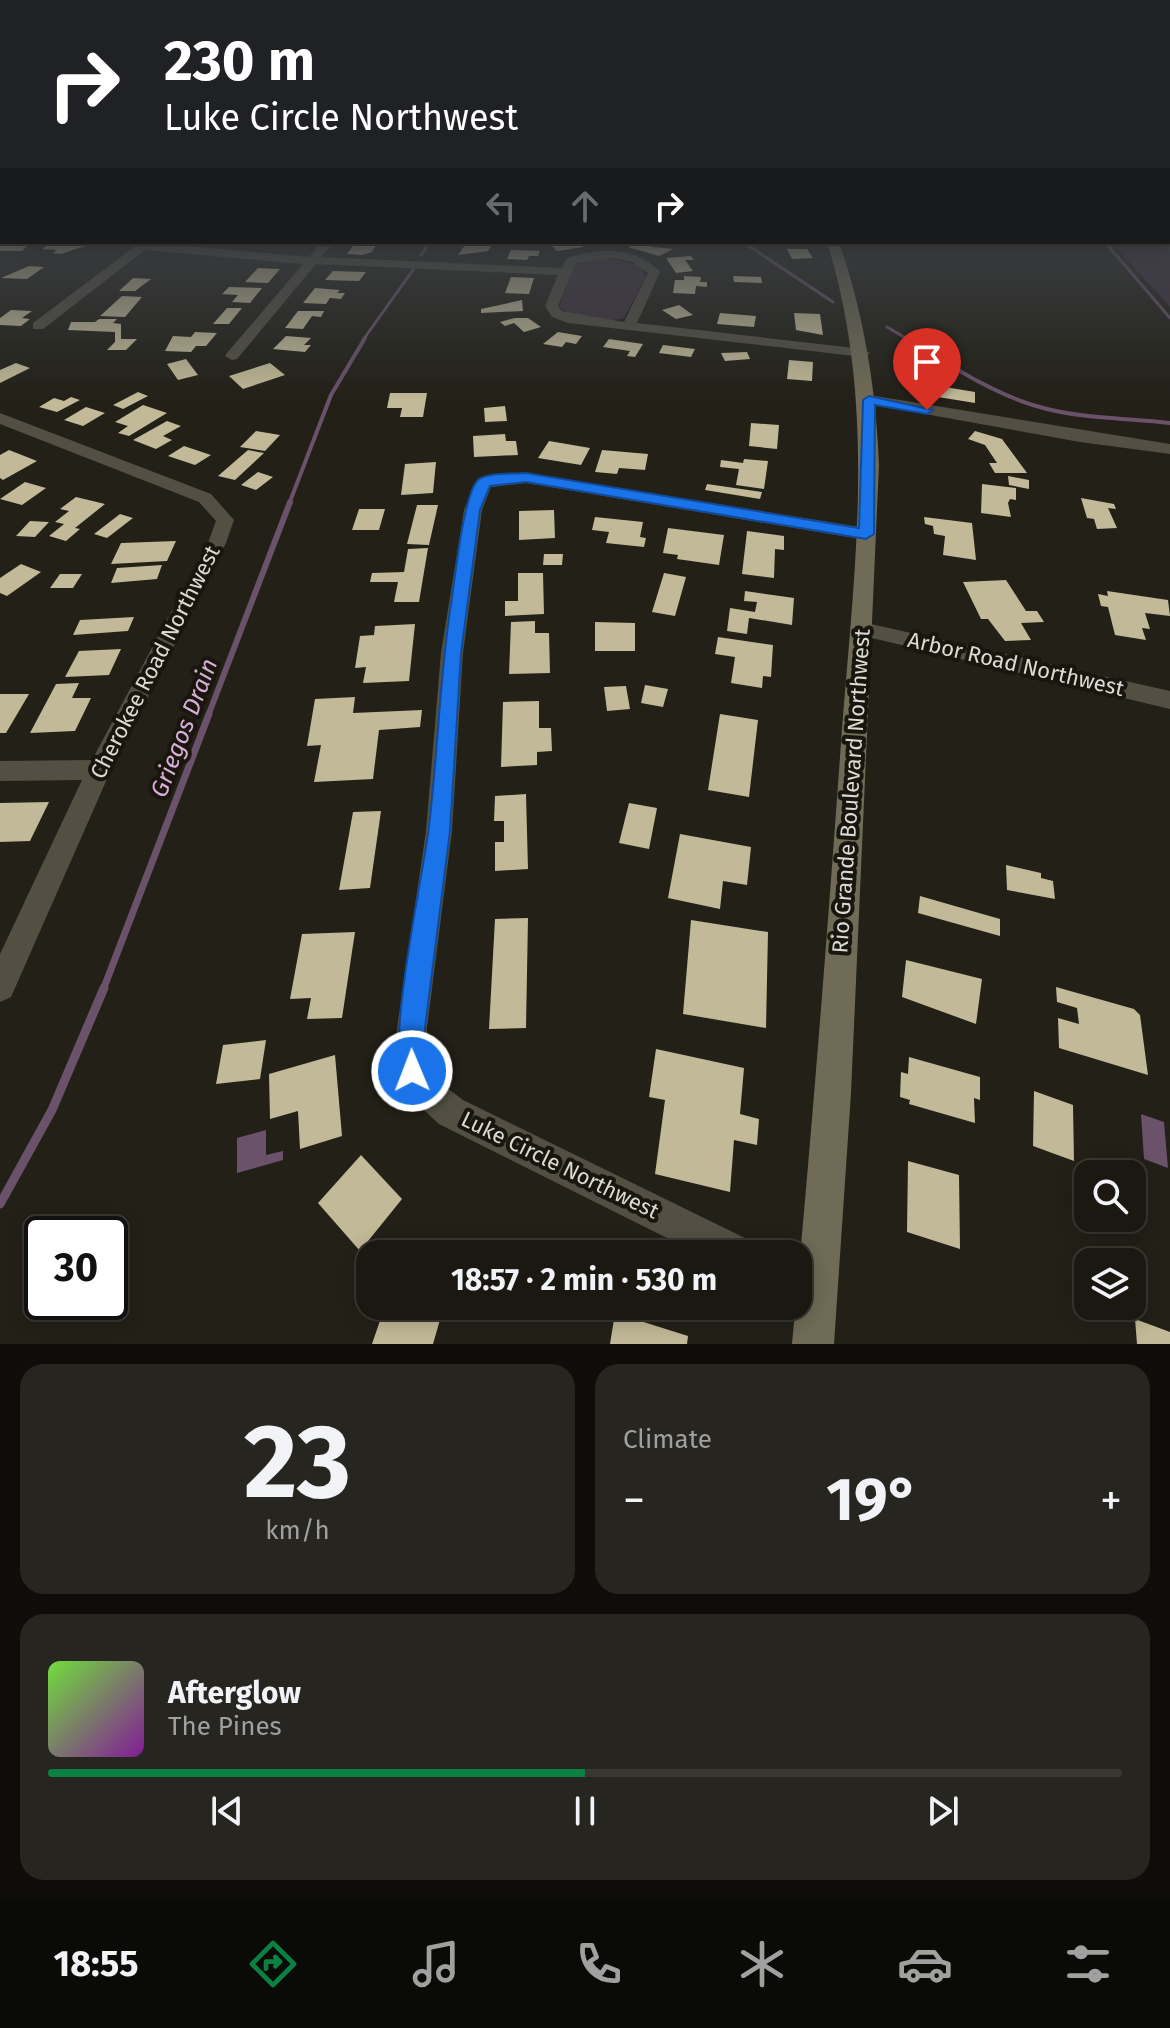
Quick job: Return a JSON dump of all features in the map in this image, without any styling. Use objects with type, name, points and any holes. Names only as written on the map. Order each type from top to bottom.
[{"type":"main road","name":"Rio Grande Boulevard Northwest","points":[[812,1243],[862,629],[866,534],[869,400],[863,353],[842,275]]},
{"type":"main road","name":"Rio Grande Boulevard Northwest","points":[[811,1320],[813,1344]]},
{"type":"street","points":[[38,326],[105,275]]},
{"type":"street","points":[[232,356],[300,275]]},
{"type":"street","points":[[562,275],[551,306],[557,314],[573,320],[863,353]]},
{"type":"street","points":[[629,326],[653,275]]},
{"type":"street","points":[[869,400],[1080,437],[1170,449]]},
{"type":"street","name":"Cherokee Road Northwest","points":[[0,418],[205,498],[225,520],[217,543],[99,770],[0,987]]},
{"type":"street","name":"Luke Circle Northwest","points":[[710,1240],[451,1112],[427,1092],[412,1071],[412,1028],[439,831],[452,653],[473,510],[484,482],[526,478],[866,534]]},
{"type":"street","name":"Arbor Road Northwest","points":[[862,629],[1170,700]]},
{"type":"street","points":[[0,771],[99,770]]},
{"type":"shaded area","points":[[571,275],[646,276],[624,318],[590,319],[559,307]]},
{"type":"shaded area","points":[[1141,275],[1170,275],[1170,307]]},
{"type":"shaded area","points":[[1141,1114],[1164,1122],[1168,1168],[1144,1159]]},
{"type":"shaded area","points":[[266,1130],[266,1155],[283,1151],[283,1160],[237,1173],[237,1138]]},
{"type":"building","points":[[9,275],[33,275],[27,279],[1,278]]},
{"type":"building","points":[[252,275],[275,275],[268,283],[245,282]]},
{"type":"building","points":[[330,275],[364,275],[359,281],[325,280]]},
{"type":"building","points":[[684,276],[701,277],[700,282],[707,282],[707,287],[696,286],[695,294],[673,293],[675,280],[684,280]]},
{"type":"building","points":[[733,276],[761,277],[762,283],[734,282]]},
{"type":"building","points":[[511,277],[534,278],[529,294],[505,293]]},
{"type":"building","points":[[133,278],[151,279],[135,291],[119,291]]},
{"type":"building","points":[[229,287],[262,288],[250,303],[232,302],[238,295],[222,294]]},
{"type":"building","points":[[315,288],[345,293],[341,299],[330,298],[326,304],[303,303]]},
{"type":"building","points":[[122,296],[142,297],[125,317],[100,316]]},
{"type":"building","points":[[522,300],[523,311],[481,313],[481,309]]},
{"type":"building","points":[[679,305],[693,315],[676,319],[662,310]]},
{"type":"building","points":[[227,308],[242,308],[229,324],[213,324]]},
{"type":"building","points":[[11,310],[32,311],[22,318],[30,319],[21,326],[0,325],[0,318]]},
{"type":"building","points":[[298,311],[324,311],[321,317],[312,316],[303,329],[285,328]]},
{"type":"building","points":[[720,313],[756,316],[754,327],[717,324]]},
{"type":"building","points":[[794,313],[820,314],[823,335],[796,330]]},
{"type":"building","points":[[528,318],[541,327],[524,332],[514,323],[505,326],[500,322]]},
{"type":"building","points":[[99,319],[117,319],[113,323],[121,324],[121,339],[137,339],[126,350],[107,350],[115,342],[115,332],[68,330],[71,322],[95,322]]},
{"type":"building","points":[[195,332],[217,333],[206,346],[196,346],[191,352],[165,351],[173,336],[191,337]]},
{"type":"building","points":[[558,332],[582,336],[576,344],[566,342],[562,347],[543,344]]},
{"type":"building","points":[[286,336],[311,338],[304,345],[311,345],[305,352],[273,349]]},
{"type":"building","points":[[609,339],[643,344],[635,357],[627,356],[630,351],[603,347]]},
{"type":"building","points":[[663,345],[695,349],[691,357],[659,353]]},
{"type":"building","points":[[747,352],[750,359],[725,361],[721,353]]},
{"type":"building","points":[[186,359],[198,375],[178,380],[167,364]]},
{"type":"building","points":[[789,360],[813,362],[812,381],[787,379]]},
{"type":"building","points":[[16,363],[30,368],[0,383],[0,370]]},
{"type":"building","points":[[270,363],[285,375],[243,389],[229,376]]},
{"type":"building","points":[[900,367],[924,369],[928,386],[904,384]]},
{"type":"building","points":[[939,386],[975,392],[975,403],[938,397]]},
{"type":"building","points":[[138,392],[148,396],[123,409],[113,405]]},
{"type":"building","points":[[390,393],[427,393],[423,417],[400,417],[402,408],[387,408]]},
{"type":"building","points":[[71,397],[80,400],[57,412],[39,407],[54,398],[64,401]]},
{"type":"building","points":[[143,405],[167,413],[129,436],[118,433],[128,426],[115,422]]},
{"type":"building","points":[[505,406],[507,421],[485,422],[484,408]]},
{"type":"building","points":[[86,407],[105,413],[83,426],[64,420]]},
{"type":"building","points":[[167,421],[181,426],[163,436],[172,440],[156,449],[133,440]]},
{"type":"building","points":[[751,423],[779,425],[777,449],[749,446]]},
{"type":"building","points":[[256,431],[280,435],[265,451],[240,447]]},
{"type":"building","points":[[975,431],[1002,439],[1027,473],[995,473],[989,463],[997,463],[985,445],[968,439]]},
{"type":"building","points":[[505,434],[506,441],[516,441],[518,455],[474,457],[473,436]]},
{"type":"building","points":[[549,441],[590,448],[581,465],[538,458]]},
{"type":"building","points":[[184,446],[211,455],[195,465],[168,456]]},
{"type":"building","points":[[9,450],[37,461],[3,480],[0,478],[0,455]]},
{"type":"building","points":[[248,450],[264,453],[235,480],[218,476]]},
{"type":"building","points":[[602,450],[648,454],[645,470],[619,468],[617,474],[595,472]]},
{"type":"building","points":[[744,459],[768,461],[764,489],[736,485],[739,469],[720,467],[721,460],[743,463]]},
{"type":"building","points":[[436,462],[433,493],[401,495],[405,464]]},
{"type":"building","points":[[258,472],[273,477],[256,490],[241,485]]},
{"type":"building","points":[[1008,476],[1029,480],[1029,489],[1009,485]]},
{"type":"building","points":[[25,482],[46,488],[22,505],[0,499]]},
{"type":"building","points":[[707,484],[762,492],[760,499],[705,490]]},
{"type":"building","points":[[982,484],[1016,488],[1016,500],[1010,499],[1008,503],[1011,517],[981,513]]},
{"type":"building","points":[[76,497],[105,504],[75,528],[80,529],[66,541],[49,536],[64,524],[55,522],[69,511],[60,509]]},
{"type":"building","points":[[1081,498],[1114,504],[1116,509],[1108,508],[1117,528],[1097,529],[1094,519],[1087,518]]},
{"type":"building","points":[[417,505],[438,505],[429,545],[407,544]]},
{"type":"building","points":[[359,509],[385,509],[379,530],[352,530]]},
{"type":"building","points":[[554,510],[555,538],[519,540],[519,511]]},
{"type":"building","points":[[120,514],[133,518],[107,538],[94,534]]},
{"type":"building","points":[[595,517],[643,522],[640,537],[646,538],[644,547],[606,543],[609,532],[592,530]]},
{"type":"building","points":[[924,517],[972,523],[976,560],[943,555],[945,536],[934,534],[933,526],[925,524]]},
{"type":"building","points":[[30,521],[49,522],[35,537],[16,536]]},
{"type":"building","points":[[668,528],[724,535],[719,565],[677,559],[678,555],[663,553]]},
{"type":"building","points":[[747,531],[784,536],[784,550],[775,549],[774,578],[742,574]]},
{"type":"building","points":[[176,541],[167,561],[111,564],[121,543]]},
{"type":"building","points":[[428,548],[419,602],[394,602],[398,582],[370,582],[372,573],[404,572],[408,549]]},
{"type":"building","points":[[544,554],[563,554],[562,565],[543,565]]},
{"type":"building","points":[[21,564],[41,572],[7,596],[0,593],[0,578]]},
{"type":"building","points":[[162,565],[157,579],[111,583],[117,568]]},
{"type":"building","points":[[518,573],[543,573],[544,614],[505,616],[505,601],[518,601]]},
{"type":"building","points":[[664,573],[686,577],[675,616],[652,612]]},
{"type":"building","points":[[60,574],[82,574],[73,588],[50,588]]},
{"type":"building","points":[[1006,580],[1026,611],[1037,611],[1044,622],[1021,623],[1031,640],[1005,641],[988,619],[981,619],[963,582]]},
{"type":"building","points":[[745,591],[794,598],[792,625],[749,618],[747,634],[727,631],[730,608],[755,612],[757,602],[744,601]]},
{"type":"building","points":[[1107,591],[1168,600],[1170,616],[1145,613],[1150,629],[1142,628],[1146,640],[1115,635],[1108,607],[1101,606],[1098,594],[1108,596]]},
{"type":"building","points":[[134,617],[128,631],[73,635],[80,620]]},
{"type":"building","points":[[535,621],[535,633],[549,633],[550,673],[509,674],[511,622]]},
{"type":"building","points":[[595,622],[635,623],[635,651],[595,651]]},
{"type":"building","points":[[415,624],[409,681],[363,683],[366,667],[355,668],[360,636],[374,635],[375,626]]},
{"type":"building","points":[[718,637],[773,645],[771,677],[763,676],[762,688],[731,683],[735,657],[715,654]]},
{"type":"building","points":[[121,649],[109,675],[65,677],[79,651]]},
{"type":"building","points":[[79,683],[72,698],[91,698],[75,731],[30,733],[56,684]]},
{"type":"building","points":[[645,685],[668,689],[663,707],[641,703]]},
{"type":"building","points":[[626,686],[630,709],[607,711],[604,687]]},
{"type":"building","points":[[0,694],[29,694],[6,733],[0,733]]},
{"type":"building","points":[[355,697],[353,713],[422,710],[420,727],[379,730],[373,779],[314,782],[321,745],[307,746],[315,699]]},
{"type":"building","points":[[539,701],[539,728],[551,728],[552,751],[537,752],[537,765],[501,767],[503,702]]},
{"type":"building","points":[[720,714],[758,720],[749,797],[708,790]]},
{"type":"building","points":[[526,794],[528,869],[495,871],[495,842],[504,842],[504,821],[494,821],[495,796]]},
{"type":"building","points":[[49,802],[30,841],[0,842],[0,803]]},
{"type":"building","points":[[629,803],[657,808],[649,849],[619,843]]},
{"type":"building","points":[[381,811],[370,888],[339,890],[353,812]]},
{"type":"building","points":[[680,834],[751,847],[747,885],[723,881],[720,909],[668,898]]},
{"type":"building","points":[[1006,865],[1041,873],[1041,878],[1053,881],[1055,899],[1007,890]]},
{"type":"building","points":[[920,896],[1000,919],[1000,936],[918,913]]},
{"type":"building","points":[[528,918],[526,1028],[489,1029],[495,919]]},
{"type":"building","points":[[691,920],[768,932],[766,1028],[683,1014]]},
{"type":"building","points":[[355,932],[342,1018],[307,1019],[311,998],[290,999],[302,934]]},
{"type":"building","points":[[906,960],[982,979],[976,1024],[902,997]]},
{"type":"building","points":[[1056,987],[1134,1009],[1140,1015],[1148,1075],[1059,1048],[1058,1018],[1079,1024],[1077,1008],[1057,1002]]},
{"type":"building","points":[[266,1040],[260,1079],[216,1084],[223,1045]]},
{"type":"building","points":[[656,1049],[744,1068],[740,1114],[759,1119],[757,1145],[734,1140],[730,1192],[655,1174],[665,1100],[649,1097]]},
{"type":"building","points":[[335,1055],[342,1136],[300,1149],[298,1111],[270,1119],[269,1074]]},
{"type":"building","points":[[909,1057],[980,1077],[980,1100],[974,1098],[975,1123],[909,1104],[910,1100],[900,1097],[901,1072],[908,1074]]},
{"type":"building","points":[[1034,1091],[1073,1105],[1074,1161],[1033,1146]]},
{"type":"building","points":[[361,1155],[402,1199],[369,1240],[356,1240],[356,1246],[318,1203]]},
{"type":"building","points":[[908,1161],[959,1175],[960,1249],[907,1232]]},
{"type":"building","points":[[380,1320],[440,1320],[433,1344],[372,1344]]},
{"type":"building","points":[[614,1320],[637,1320],[688,1336],[687,1344],[610,1344]]},
{"type":"building","points":[[1135,1320],[1170,1332],[1170,1344],[1137,1344]]},
{"type":"waterway","name":"Griegos Drain","points":[[363,340],[410,275]]},
{"type":"waterway","points":[[792,275],[833,302]]},
{"type":"waterway","points":[[1133,275],[1170,318]]},
{"type":"waterway","points":[[887,327],[909,340]]},
{"type":"waterway","name":"Griegos Drain","points":[[289,504],[331,395],[365,338]]},
{"type":"waterway","points":[[905,338],[985,385],[1036,406],[1086,416],[1170,423]]},
{"type":"waterway","name":"Griegos Drain","points":[[208,716],[290,502]]},
{"type":"waterway","name":"Griegos Drain","points":[[103,990],[209,714]]},
{"type":"waterway","name":"Griegos Drain","points":[[0,1204],[52,1110],[104,988]]},
{"type":"route","points":[[412,1071],[412,1028],[439,831],[452,653],[473,510],[484,482],[526,478],[866,534],[870,465],[869,400],[927,410]]}]
